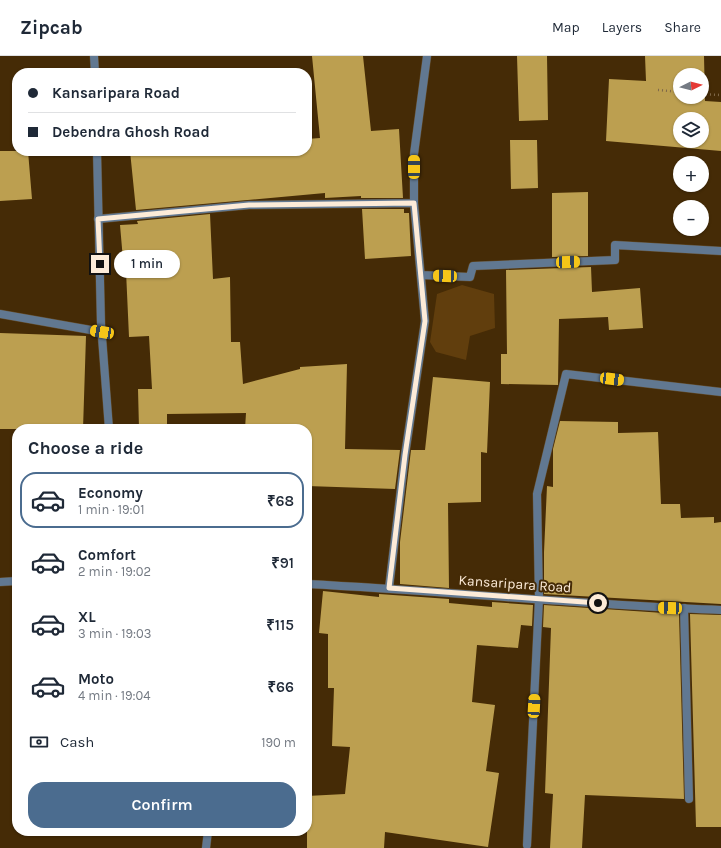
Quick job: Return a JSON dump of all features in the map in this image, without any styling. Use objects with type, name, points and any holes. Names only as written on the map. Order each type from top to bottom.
[{"type":"street","points":[[94,56],[95,68]]},
{"type":"street","points":[[389,588],[405,455],[425,321],[414,203],[414,154],[427,56]]},
{"type":"street","points":[[97,156],[102,332],[110,424]]},
{"type":"street","points":[[98,219],[249,205],[414,203]]},
{"type":"street","points":[[421,275],[470,277],[473,266],[615,260],[615,244],[721,251]]},
{"type":"street","points":[[0,314],[102,332]]},
{"type":"street","points":[[527,845],[539,599],[537,494],[566,374],[721,392]]},
{"type":"street","points":[[0,582],[12,581]]},
{"type":"street","name":"Kansaripara Road","points":[[312,584],[389,588],[657,608],[721,610]]},
{"type":"street","points":[[684,608],[690,799]]},
{"type":"street","points":[[206,848],[207,836]]},
{"type":"path","points":[[658,90],[673,91]]},
{"type":"path","points":[[709,94],[721,95]]},
{"type":"shaded area","points":[[462,285],[494,294],[495,328],[470,336],[466,360],[436,352],[430,342],[437,294]]},
{"type":"building","points":[[312,56],[363,56],[371,131],[399,129],[403,198],[361,198],[361,196],[325,198],[325,193],[136,210],[131,156],[312,156],[312,139],[320,138]]},
{"type":"building","points":[[517,56],[547,56],[548,120],[519,121]]},
{"type":"building","points":[[645,56],[704,56],[704,68],[673,68],[673,104],[709,104],[709,101],[721,102],[721,151],[686,148],[709,148],[709,112],[673,112],[673,147],[606,141],[609,79],[646,81]]},
{"type":"building","points":[[510,140],[537,140],[538,188],[511,189]]},
{"type":"building","points":[[0,151],[12,151],[12,156],[28,156],[32,199],[0,201]]},
{"type":"building","points":[[588,192],[588,256],[552,257],[552,193]]},
{"type":"building","points":[[362,209],[404,209],[404,213],[409,213],[411,256],[365,259]]},
{"type":"building","points":[[210,214],[213,279],[230,277],[231,342],[240,342],[243,384],[300,369],[300,367],[347,364],[345,449],[400,450],[395,489],[312,486],[312,424],[245,424],[246,413],[167,414],[167,424],[139,424],[138,389],[152,389],[149,336],[129,337],[126,271],[124,271],[120,225],[138,224],[137,221]]},
{"type":"building","points":[[591,267],[592,292],[640,288],[643,328],[609,330],[608,317],[559,319],[558,385],[501,384],[501,354],[507,354],[506,270]]},
{"type":"building","points":[[0,333],[86,336],[83,424],[12,424],[12,429],[0,429]]},
{"type":"building","points":[[433,377],[490,382],[487,453],[481,452],[481,502],[448,503],[449,588],[400,584],[400,542],[411,450],[425,450]]},
{"type":"building","points":[[560,421],[618,422],[618,433],[658,432],[661,504],[680,504],[681,518],[714,517],[714,523],[721,522],[721,604],[544,594],[547,486],[553,487],[553,449]]},
{"type":"building","points":[[323,591],[379,597],[379,594],[449,599],[449,603],[492,607],[492,602],[533,605],[532,626],[521,625],[518,648],[477,645],[472,702],[495,705],[486,771],[499,773],[488,847],[385,832],[384,848],[307,848],[307,836],[312,836],[312,796],[345,794],[350,747],[332,746],[334,688],[328,688],[328,634],[319,633]]},
{"type":"building","points":[[544,605],[679,614],[684,799],[585,795],[582,848],[550,848],[553,794],[545,793],[551,628],[543,627]]},
{"type":"building","points":[[690,614],[721,615],[721,827],[696,827]]},
{"type":"route","points":[[100,264],[98,219],[249,205],[414,203],[425,321],[405,455],[389,588],[598,603]]}]
